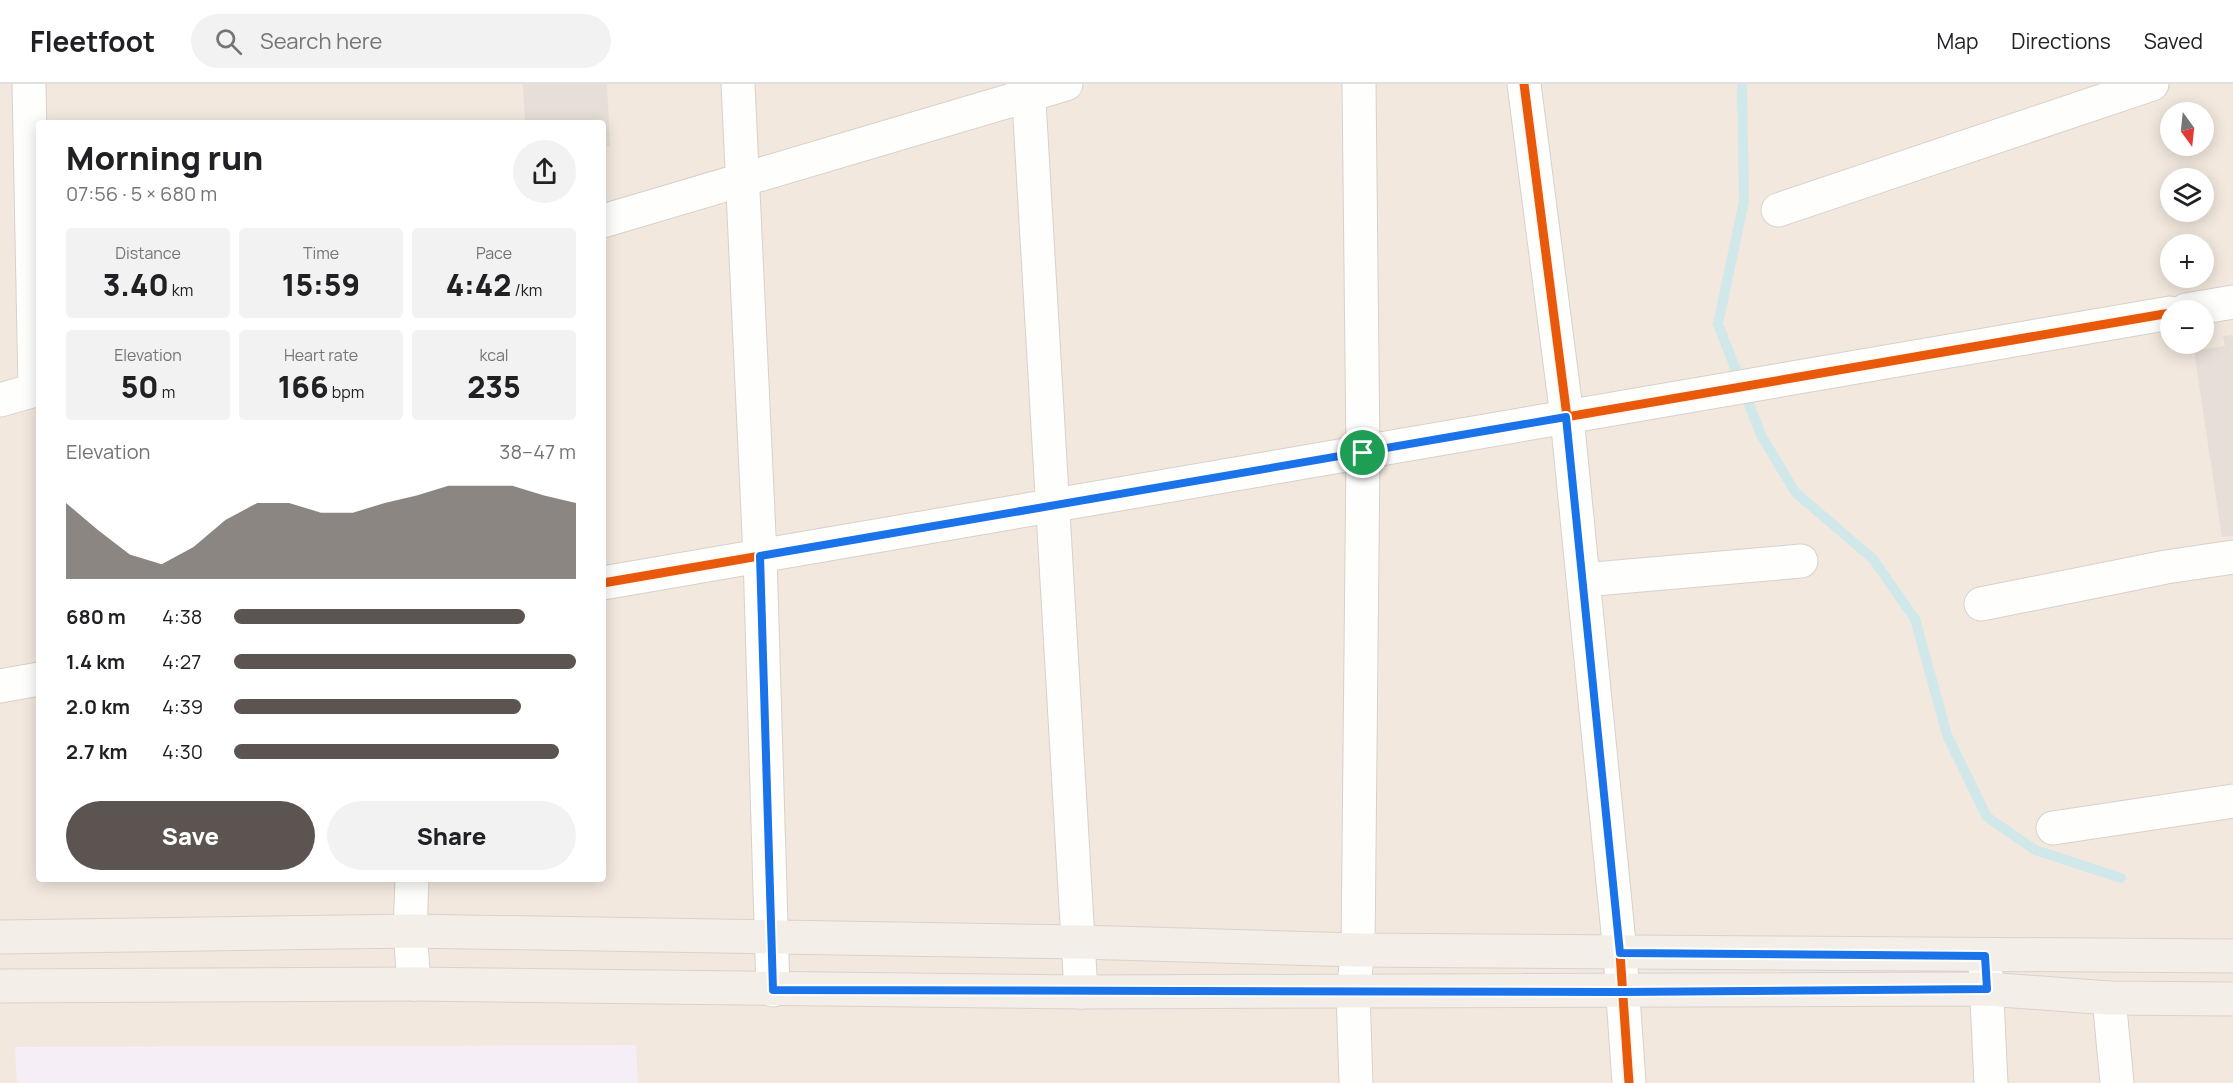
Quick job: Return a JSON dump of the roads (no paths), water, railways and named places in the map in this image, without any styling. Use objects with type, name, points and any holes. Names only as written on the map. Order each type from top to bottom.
[{"type":"main road","points":[[0,937],[410,931],[1079,942],[1358,950],[2233,956]]},
{"type":"main road","points":[[0,986],[414,984],[1081,992],[1987,989],[2109,998],[2233,999]]},
{"type":"street","points":[[29,84],[36,351]]},
{"type":"street","points":[[738,84],[760,556],[773,990]]},
{"type":"street","points":[[606,220],[1028,89],[1066,84]]},
{"type":"street","points":[[1356,1083],[1353,992],[1358,950],[1363,453],[1359,84]]},
{"type":"street","points":[[1524,84],[1566,417],[1620,953],[1629,1083]]},
{"type":"street","points":[[1778,210],[2152,84]]},
{"type":"street","points":[[1028,89],[1081,992]]},
{"type":"street","points":[[2214,305],[2233,302]]},
{"type":"street","points":[[606,582],[2160,315]]},
{"type":"street","points":[[0,400],[36,389]]},
{"type":"street","points":[[1981,604],[2166,567],[2233,557]]},
{"type":"street","points":[[1583,580],[1801,561]]},
{"type":"street","points":[[0,686],[36,680]]},
{"type":"street","points":[[2053,828],[2233,801]]},
{"type":"street","points":[[412,882],[410,931],[414,984]]},
{"type":"street","points":[[1985,956],[1991,1083]]},
{"type":"street","points":[[2109,998],[2117,1083]]},
{"type":"waterway","points":[[1742,84],[1744,201],[1718,324],[1761,435],[1795,492],[1873,559],[1915,619],[1947,735],[1987,817],[2035,850],[2121,878]]}]
